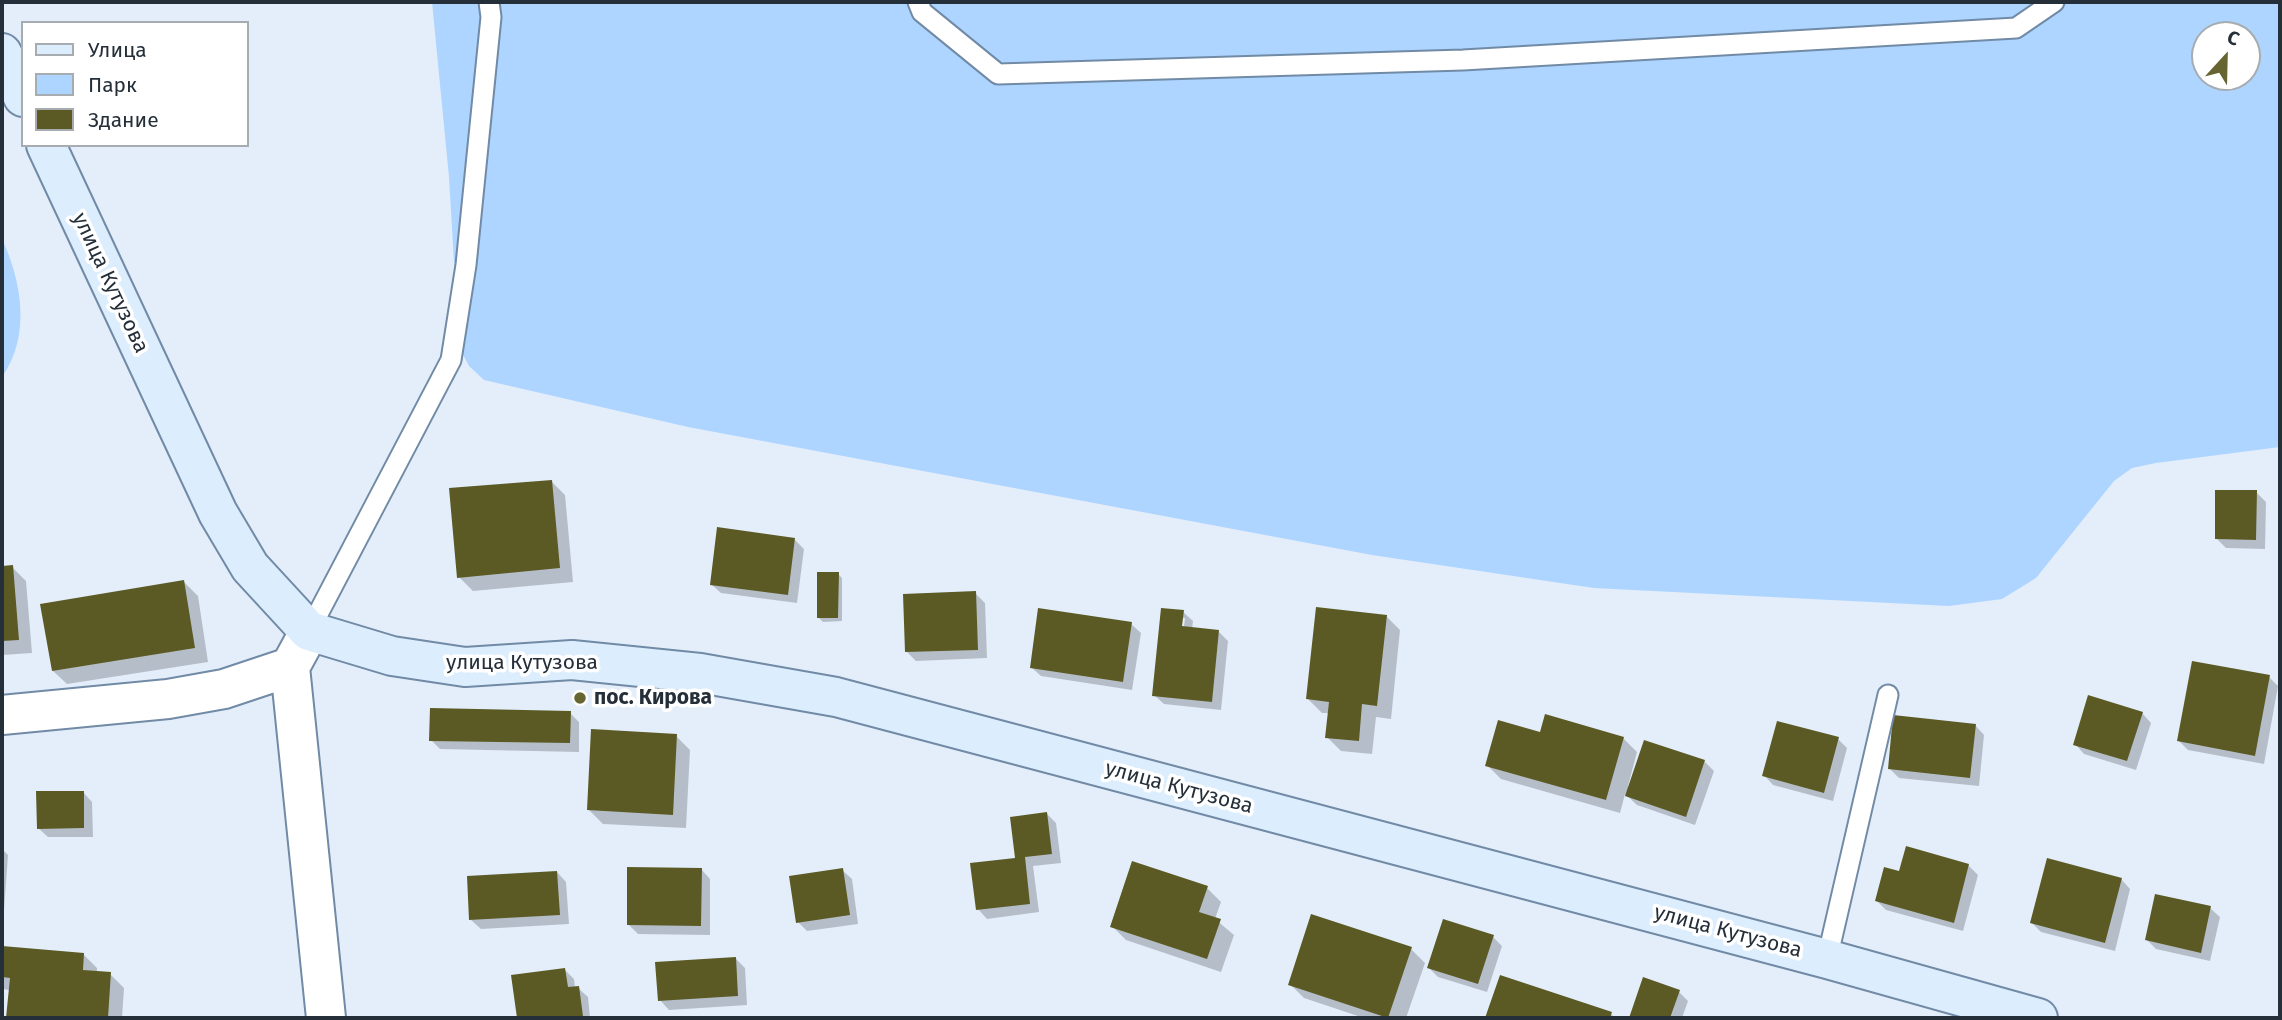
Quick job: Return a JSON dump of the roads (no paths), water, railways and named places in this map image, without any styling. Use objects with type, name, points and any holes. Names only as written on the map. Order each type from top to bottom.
[{"type":"main road","points":[[2,53],[21,93]]},
{"type":"main road","name":"улица Кутузова","points":[[47,147],[218,513],[250,567],[309,631],[391,656],[464,667],[572,660],[701,673],[836,697],[1827,959],[2038,1018]]},
{"type":"street","points":[[309,631],[290,667],[326,1018]]},
{"type":"street","points":[[2,715],[167,699],[224,689],[290,667]]},
{"type":"lane","points":[[309,631],[452,360],[466,265],[491,17],[489,2]]},
{"type":"lane","points":[[918,2],[922,12],[998,74],[1463,60],[2016,28],[2054,2]]},
{"type":"lane","points":[[1827,959],[1888,695]]},
{"type":"place","name":"пос. Кирова","points":[[580,698]]}]
